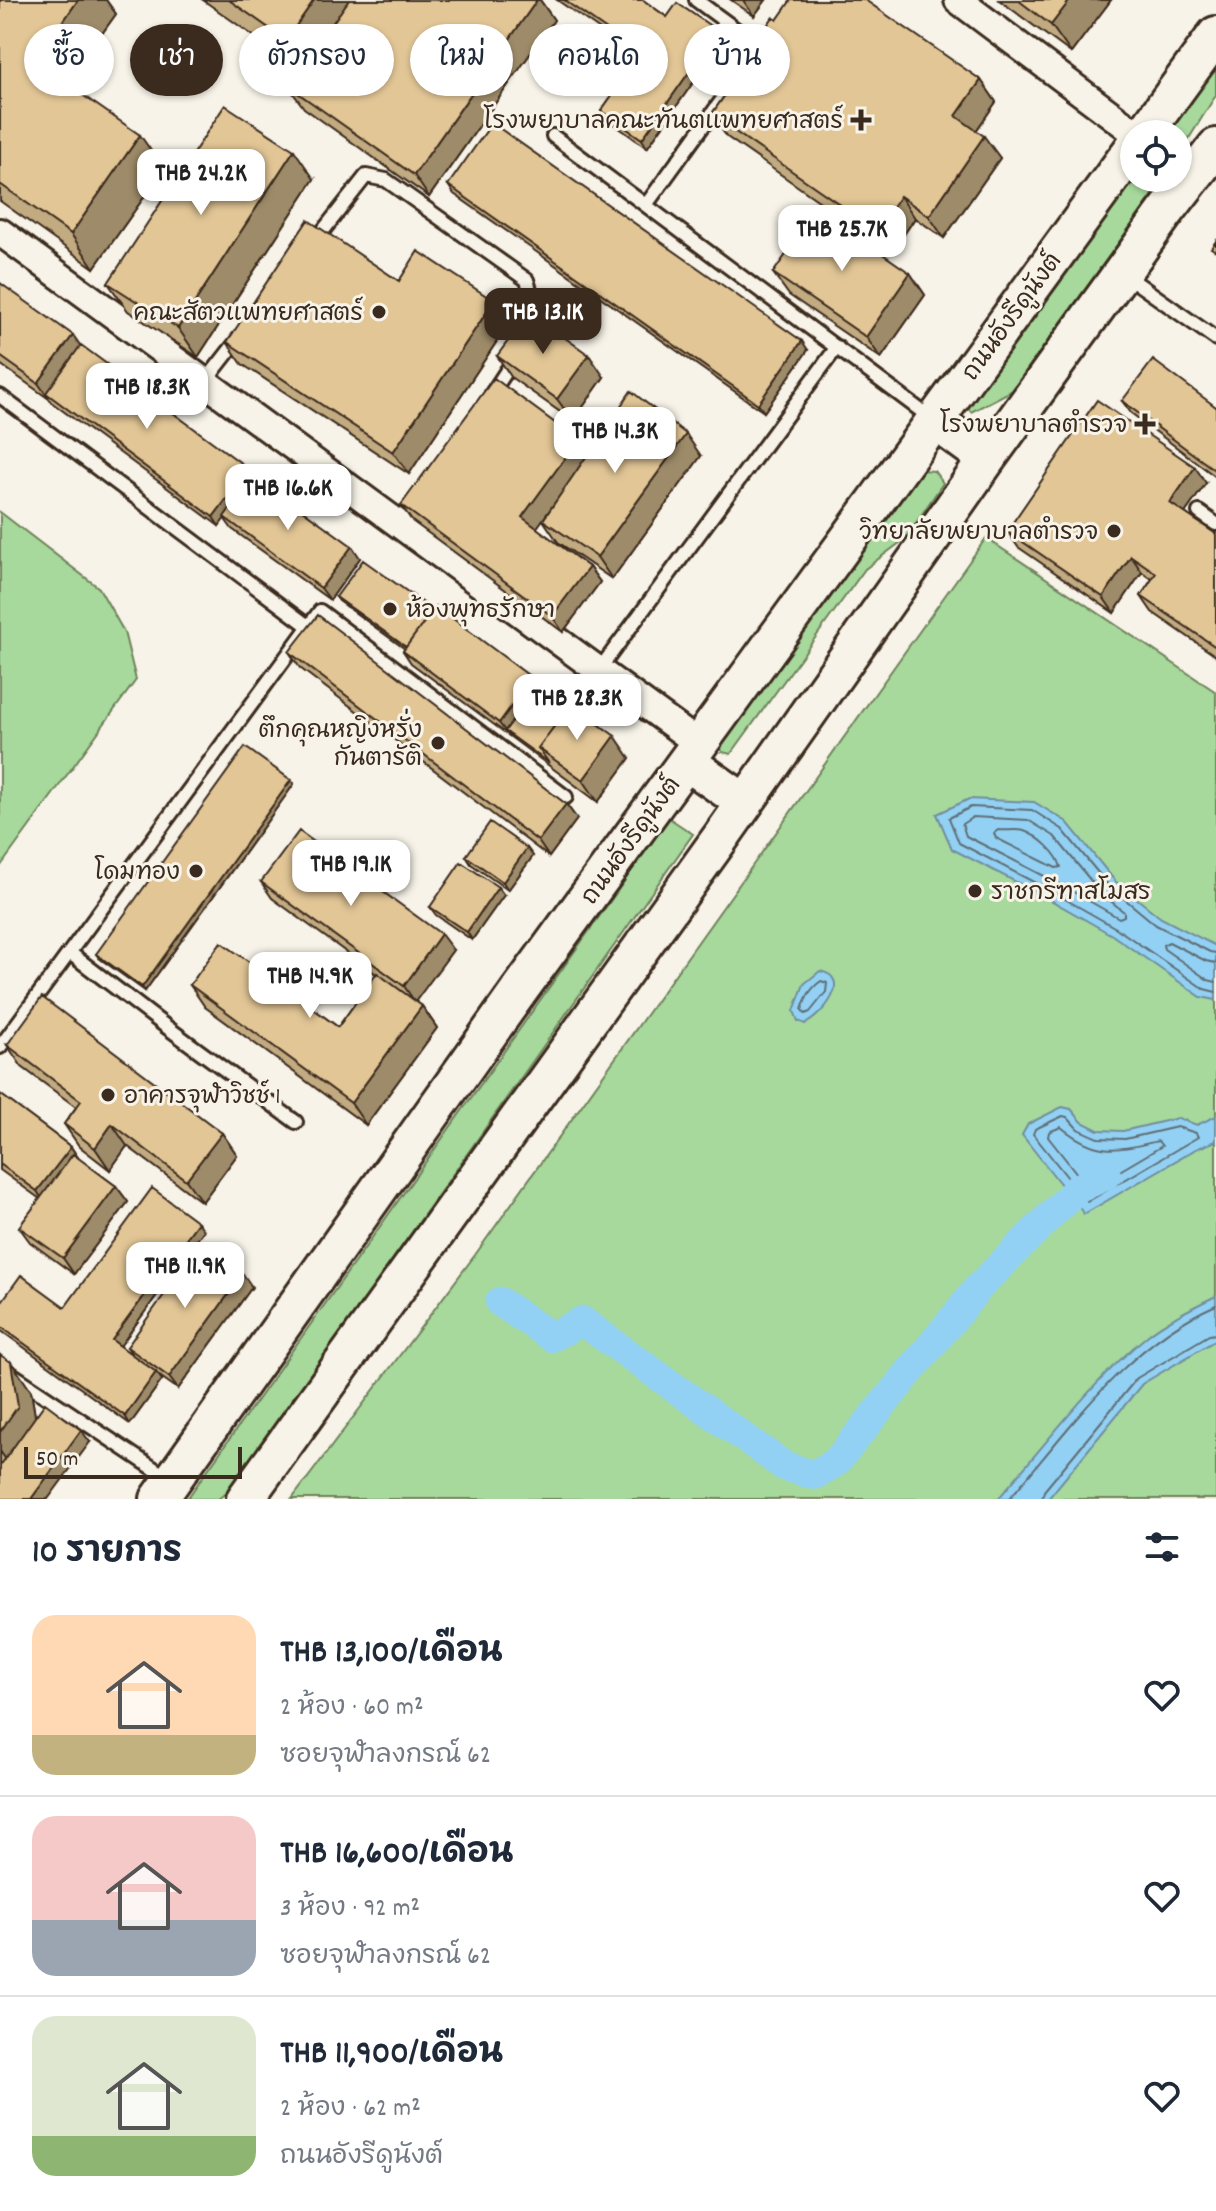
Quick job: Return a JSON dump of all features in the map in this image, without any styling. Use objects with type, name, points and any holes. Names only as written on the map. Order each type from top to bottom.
[{"type":"main road","points":[[1154,120],[1216,35]]},
{"type":"main road","points":[[245,1499],[745,803],[987,459],[1216,147]]},
{"type":"main road","name":"ถนนอังรีดูนังต์","points":[[166,1490],[510,1004],[1120,166]]},
{"type":"main road","points":[[935,421],[987,459]]},
{"type":"main road","points":[[693,753],[745,803]]},
{"type":"street","points":[[958,0],[1120,121]]},
{"type":"street","points":[[0,232],[205,382],[406,520],[599,670],[693,753]]},
{"type":"lane","points":[[696,0],[729,24]]},
{"type":"lane","points":[[646,205],[724,96]]},
{"type":"lane","points":[[553,136],[935,421]]},
{"type":"lane","points":[[309,248],[366,176],[386,180],[527,280],[540,322],[488,398]]},
{"type":"lane","points":[[1122,273],[1216,339]]},
{"type":"lane","points":[[205,382],[252,321]]},
{"type":"lane","points":[[599,670],[837,347]]},
{"type":"lane","points":[[0,396],[308,626]]},
{"type":"lane","points":[[1199,512],[1216,524]]},
{"type":"lane","points":[[0,1047],[320,611],[566,797]]},
{"type":"lane","points":[[70,953],[296,1122]]},
{"type":"lane","points":[[0,1366],[166,1490]]},
{"type":"green space","points":[[1216,66],[1216,95],[1192,134],[1192,120],[1176,120]]},
{"type":"green space","points":[[1122,192],[1155,192],[1013,390],[971,412],[966,406]]},
{"type":"green space","points":[[921,470],[934,471],[943,483],[905,539],[865,569],[731,754],[722,752],[720,743]]},
{"type":"green space","points":[[0,512],[99,588],[124,632],[136,680],[0,867]]},
{"type":"green space","name":"ราชกรีฑาสโมสร","points":[[986,538],[1216,692],[1216,1499],[292,1499],[475,1255]]},
{"type":"green space","points":[[669,818],[693,834],[230,1490],[218,1499],[187,1499]]},
{"type":"water","points":[[969,799],[1034,802],[1067,822],[1115,881],[1161,918],[1216,946],[1216,1000],[1201,997],[1112,935],[952,849],[937,814]]},
{"type":"water","points":[[820,971],[830,975],[835,989],[826,1006],[805,1024],[798,1021],[794,1011],[804,984]]},
{"type":"water","points":[[1062,1107],[1071,1109],[1082,1122],[1098,1130],[1123,1131],[1178,1118],[1197,1125],[1216,1116],[1216,1141],[1196,1149],[1084,1214],[1022,1135],[1028,1124]]},
{"type":"water","points":[[1216,1296],[1216,1340],[1142,1384],[1048,1499],[998,1499],[1088,1393],[1127,1353],[1163,1325]]},
{"type":"building","points":[[0,0],[78,0],[61,24],[24,24],[24,96],[84,96],[140,135],[71,234],[0,184]]},
{"type":"building","points":[[229,0],[314,0],[297,24],[263,24]]},
{"type":"building","points":[[349,0],[537,0],[513,34],[513,24],[410,24],[410,96],[470,96],[414,175],[302,96],[394,96],[394,24],[332,24]]},
{"type":"building","points":[[564,0],[643,0],[667,17],[677,3],[708,24],[684,24],[684,79],[642,139],[601,111],[612,96],[668,96],[668,24],[598,24]]},
{"type":"building","name":"โรงพยาบาลคณะทันตแพทยศาสตร์","points":[[791,0],[865,0],[981,80],[956,116],[984,136],[929,216],[900,196],[877,230],[711,115],[724,96],[790,96],[790,24],[768,24],[773,17],[777,20]]},
{"type":"building","points":[[1018,0],[1070,0],[1051,25]]},
{"type":"building","points":[[225,105],[294,150],[178,328],[108,283]]},
{"type":"building","points":[[492,123],[802,341],[758,404],[448,185]]},
{"type":"building","points":[[818,209],[910,273],[866,337],[773,273]]},
{"type":"building","points":[[308,220],[399,281],[418,251],[494,301],[393,452],[227,342]]},
{"type":"building","points":[[0,283],[73,335],[38,383],[0,356]]},
{"type":"building","points":[[529,312],[589,355],[557,399],[497,356]]},
{"type":"building","points":[[81,345],[249,469],[213,517],[46,393]]},
{"type":"building","points":[[1153,360],[1216,407],[1216,471],[1122,401]]},
{"type":"building","points":[[494,378],[578,440],[522,517],[589,567],[552,616],[401,505]]},
{"type":"building","points":[[631,391],[686,434],[597,557],[543,520]]},
{"type":"building","name":"วิทยาลัยพยาบาลตำรวจ","points":[[1097,400],[1195,467],[1170,503],[1216,534],[1216,647],[1141,596],[1156,573],[1131,556],[1103,597],[1007,531]]},
{"type":"building","points":[[254,475],[352,546],[321,588],[224,517]]},
{"type":"building","name":"ห้องพุทธรักษา","points":[[363,560],[433,610],[406,647],[336,597]]},
{"type":"building","points":[[436,606],[532,678],[499,723],[403,651]]},
{"type":"building","name":"ตึกคุณหญิงหรั่ง กันตารัติ","points":[[318,615],[566,804],[538,841],[289,652]]},
{"type":"building","points":[[538,686],[568,708],[538,748],[549,763],[505,731]]},
{"type":"building","points":[[571,704],[615,736],[583,780],[538,748]]},
{"type":"building","name":"โดมทอง","points":[[245,747],[291,780],[142,987],[96,954]]},
{"type":"building","points":[[490,822],[527,848],[503,882],[466,856]]},
{"type":"building","points":[[299,831],[441,934],[404,986],[261,882]]},
{"type":"building","points":[[461,862],[498,887],[467,932],[430,907]]},
{"type":"building","points":[[221,942],[269,976],[278,963],[290,964],[293,974],[284,987],[338,1027],[377,973],[422,1006],[351,1103],[190,985]]},
{"type":"building","name":"อาคารจุฬาวิชช์ 1","points":[[42,997],[222,1133],[186,1180],[112,1124],[95,1148],[64,1124],[81,1101],[7,1045]]},
{"type":"building","points":[[0,1094],[71,1147],[37,1191],[0,1164]]},
{"type":"building","points":[[73,1154],[116,1186],[63,1258],[19,1227]]},
{"type":"building","points":[[152,1188],[198,1222],[112,1340],[156,1372],[125,1416],[0,1326],[0,1304],[21,1275],[65,1307]]},
{"type":"building","points":[[200,1244],[243,1274],[169,1377],[127,1347]]},
{"type":"building","points":[[0,1355],[11,1362],[18,1406],[0,1432]]},
{"type":"building","points":[[45,1403],[81,1430],[31,1499],[0,1499],[0,1466]]},
{"type":"waterway","points":[[500,1302],[552,1337],[582,1321],[784,1466],[814,1475],[836,1462],[979,1287],[1077,1189],[1106,1175]]},
{"type":"place","name":"โรงพยาบาลคณะทันตแพทยศาสตร์","points":[[861,120]]},
{"type":"place","name":"คณะสัตวแพทยศาสตร์","points":[[379,312]]},
{"type":"place","name":"โรงพยาบาลตำรวจ","points":[[1145,424]]},
{"type":"place","name":"วิทยาลัยพยาบาลตำรวจ","points":[[1114,531]]},
{"type":"place","name":"ห้องพุทธรักษา","points":[[390,609]]},
{"type":"place","name":"ตึกคุณหญิงหรั่ง กันตารัติ","points":[[438,743]]},
{"type":"place","name":"โดมทอง","points":[[196,871]]},
{"type":"place","name":"ราชกรีฑาสโมสร","points":[[975,891]]},
{"type":"place","name":"อาคารจุฬาวิชช์ 1","points":[[108,1095]]}]
